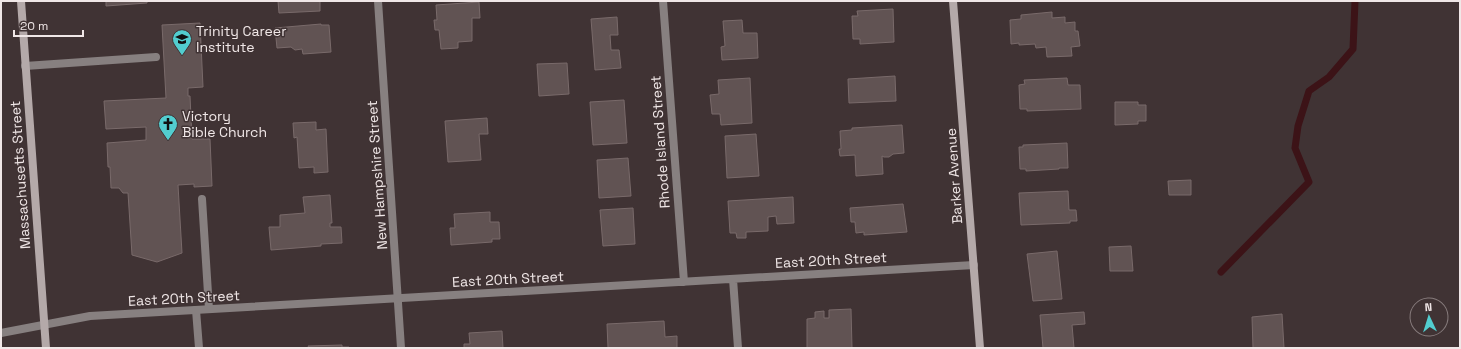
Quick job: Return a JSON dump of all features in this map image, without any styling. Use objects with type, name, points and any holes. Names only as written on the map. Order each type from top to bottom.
[{"type":"main road","name":"Massachusetts Street","points":[[21,1],[46,348]]},
{"type":"main road","name":"Barker Avenue","points":[[953,1],[980,348]]},
{"type":"street","name":"New Hampshire Street","points":[[378,1],[402,348]]},
{"type":"street","name":"Rhode Island Street","points":[[663,1],[684,282]]},
{"type":"street","points":[[25,66],[156,57]]},
{"type":"street","points":[[202,199],[209,309]]},
{"type":"street","name":"East 20th Street","points":[[1,333],[90,316],[974,265]]},
{"type":"street","points":[[733,279],[738,348]]},
{"type":"street","points":[[196,310],[199,348]]},
{"type":"building","points":[[106,1],[147,1],[147,3],[106,6]]},
{"type":"building","points":[[278,1],[320,1],[320,11],[279,13]]},
{"type":"building","points":[[479,2],[480,18],[472,18],[472,41],[458,42],[458,48],[441,49],[439,30],[435,30],[434,20],[437,20],[436,5]]},
{"type":"building","points":[[893,9],[894,42],[860,44],[860,39],[853,39],[852,16],[858,16],[857,11]]},
{"type":"building","points":[[1052,12],[1052,18],[1065,17],[1065,23],[1075,22],[1075,31],[1078,31],[1080,46],[1071,47],[1072,56],[1047,57],[1046,47],[1036,48],[1035,44],[1011,44],[1010,20],[1021,19],[1021,15]]},
{"type":"building","points":[[617,17],[618,35],[610,35],[611,50],[619,50],[621,68],[595,70],[591,19]]},
{"type":"building","points":[[742,20],[743,33],[757,33],[758,58],[722,60],[721,47],[725,46],[723,21]]},
{"type":"building","name":"Victory Bible Church","points":[[200,23],[203,87],[188,88],[188,96],[190,96],[192,139],[210,139],[212,186],[194,187],[194,184],[178,185],[182,253],[157,262],[132,255],[128,193],[123,193],[119,188],[111,188],[110,167],[108,167],[107,143],[146,140],[146,127],[106,129],[104,101],[166,98],[162,25]]},
{"type":"building","points":[[321,24],[329,25],[331,52],[303,54],[302,49],[295,50],[291,47],[277,48],[275,28]]},
{"type":"building","points":[[567,63],[569,94],[539,96],[537,64]]},
{"type":"building","points":[[895,76],[896,101],[849,103],[848,79]]},
{"type":"building","points":[[750,78],[752,123],[721,125],[720,114],[712,114],[710,95],[719,94],[718,80]]},
{"type":"building","points":[[1067,78],[1068,85],[1080,85],[1081,109],[1027,111],[1027,109],[1020,109],[1019,85],[1025,84],[1024,80]]},
{"type":"building","points":[[624,100],[627,143],[593,145],[590,102]]},
{"type":"building","points":[[1115,102],[1138,102],[1138,105],[1146,105],[1146,121],[1138,121],[1138,124],[1115,125]]},
{"type":"building","points":[[487,118],[488,134],[479,134],[481,160],[448,162],[445,121]]},
{"type":"building","points":[[316,122],[316,130],[326,129],[328,172],[314,173],[314,167],[299,168],[297,137],[294,138],[293,123]]},
{"type":"building","points":[[902,125],[904,153],[893,154],[889,157],[882,156],[883,174],[856,176],[855,155],[840,156],[840,131],[852,130],[852,128]]},
{"type":"building","points":[[756,134],[759,176],[727,178],[725,136]]},
{"type":"building","points":[[1067,143],[1068,168],[1026,171],[1026,169],[1020,169],[1019,147],[1023,147],[1023,145]]},
{"type":"building","points":[[628,158],[631,196],[599,198],[597,160]]},
{"type":"building","points":[[1191,180],[1191,195],[1169,195],[1168,181]]},
{"type":"building","points":[[1068,191],[1069,210],[1076,210],[1077,221],[1070,221],[1070,223],[1021,225],[1019,193]]},
{"type":"building","points":[[330,195],[332,223],[330,223],[330,227],[341,227],[342,243],[271,250],[269,227],[280,227],[280,215],[305,213],[303,197]]},
{"type":"building","points":[[793,197],[794,223],[777,224],[776,216],[768,217],[768,231],[746,232],[746,238],[737,238],[736,233],[730,233],[728,201]]},
{"type":"building","points":[[903,204],[907,232],[864,235],[864,232],[856,233],[855,222],[851,222],[850,208]]},
{"type":"building","points":[[633,208],[635,244],[603,246],[600,210]]},
{"type":"building","points":[[490,212],[490,222],[499,222],[500,239],[492,239],[492,242],[451,245],[450,228],[455,228],[454,214]]},
{"type":"building","points":[[1131,246],[1133,271],[1110,271],[1109,247]]},
{"type":"building","points":[[1057,251],[1062,299],[1033,301],[1027,254]]},
{"type":"building","points":[[851,309],[852,348],[807,348],[807,319],[815,318],[815,312],[824,311],[824,318],[829,318],[829,310]]},
{"type":"building","points":[[1084,312],[1085,324],[1072,325],[1074,348],[1043,348],[1040,315]]},
{"type":"building","points":[[1282,314],[1284,348],[1253,348],[1252,317]]},
{"type":"building","points":[[664,321],[665,337],[677,336],[677,348],[608,348],[607,324]]},
{"type":"building","points":[[502,331],[503,348],[464,348],[464,344],[470,344],[469,333]]},
{"type":"building","points":[[342,345],[342,347],[349,348],[309,348],[308,346]]},
{"type":"waterway","points":[[1221,272],[1309,182],[1295,148],[1298,126],[1309,91],[1329,77],[1353,49],[1355,1]]},
{"type":"place","name":"Trinity Career Institute","points":[[182,56]]},
{"type":"place","name":"Victory Bible Church","points":[[168,141]]}]
